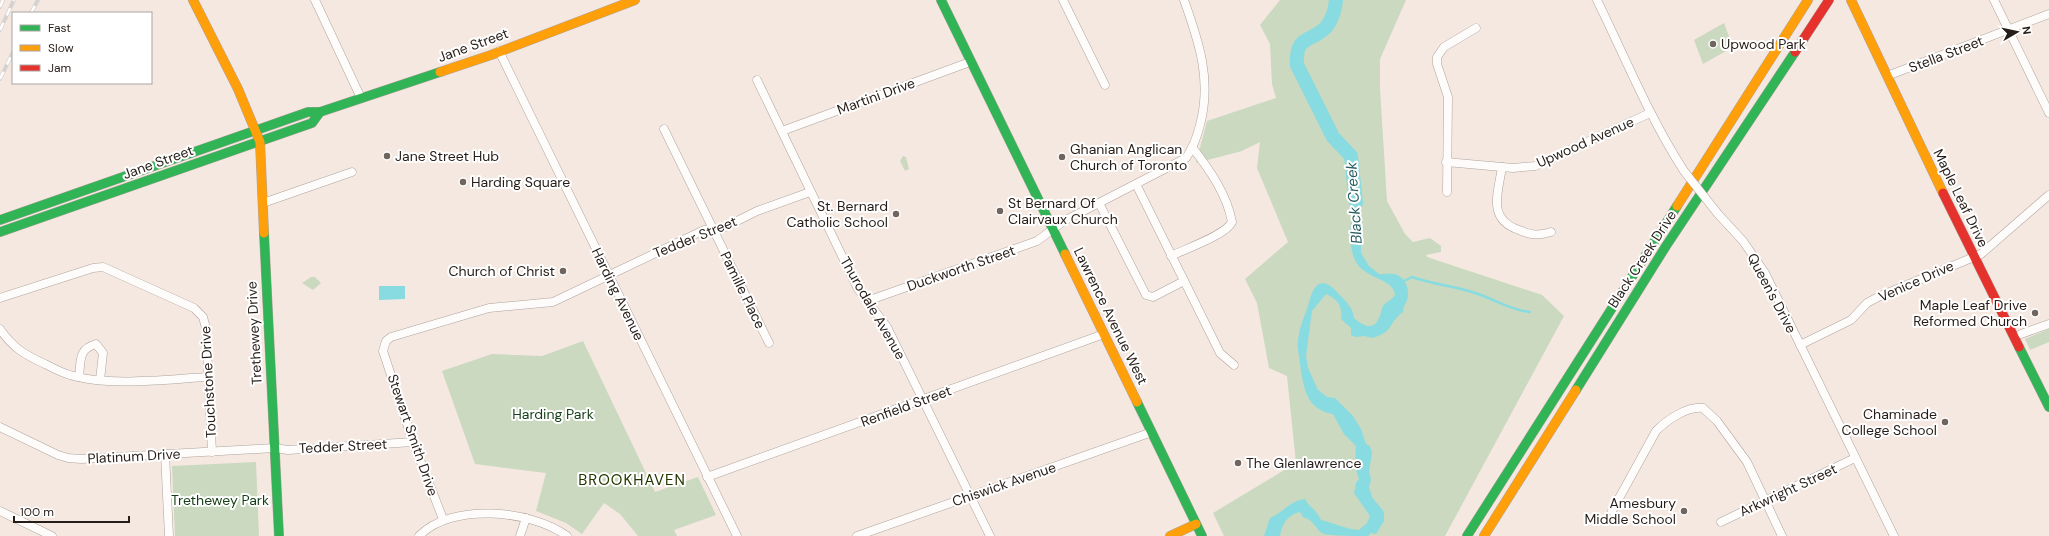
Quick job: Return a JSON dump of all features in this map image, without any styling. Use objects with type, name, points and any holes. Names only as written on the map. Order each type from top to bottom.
[{"type":"main road","name":"Trethewey Drive","points":[[193,0],[238,89],[260,142],[279,536]]},
{"type":"main road","name":"Jane Street","points":[[0,220],[308,112],[320,112],[499,51],[635,0]]},
{"type":"main road","name":"Lawrence Avenue West","points":[[941,0],[1202,536]]},
{"type":"main road","name":"Black Creek Drive","points":[[1466,536],[1808,0]]},
{"type":"main road","name":"Black Creek Drive","points":[[1484,536],[1666,246],[1829,0]]},
{"type":"main road","name":"Maple Leaf Drive","points":[[1852,1],[1973,256],[2049,407]]},
{"type":"main road","name":"Jane Street","points":[[0,232],[188,165],[260,142],[312,123],[320,112]]},
{"type":"main road","points":[[1170,536],[1196,524]]},
{"type":"street","points":[[315,0],[361,98]]},
{"type":"street","points":[[1063,0],[1105,85]]},
{"type":"street","points":[[1171,256],[1216,234],[1230,226],[1232,222],[1222,193],[1208,167],[1192,147],[1203,112],[1206,86],[1194,27],[1184,0]]},
{"type":"street","name":"Queen's Drive","points":[[1596,0],[1664,140],[1684,171],[1755,257],[1765,273],[1894,536]]},
{"type":"street","points":[[1994,0],[2049,113]]},
{"type":"street","name":"Stella Street","points":[[1887,76],[2049,14]]},
{"type":"street","points":[[1447,192],[1446,162],[1448,97],[1438,68],[1437,57],[1444,46],[1476,28]]},
{"type":"street","name":"Harding Avenue","points":[[499,51],[737,536]]},
{"type":"street","name":"Martini Drive","points":[[782,131],[970,62]]},
{"type":"street","name":"Thurodale Avenue","points":[[757,80],[858,289],[887,327],[990,536]]},
{"type":"street","name":"Upwood Avenue","points":[[1446,162],[1523,168],[1546,162],[1650,113]]},
{"type":"street","name":"Pamille Place","points":[[664,129],[768,343]]},
{"type":"street","name":"Duckworth Street","points":[[867,301],[1037,242],[1064,220],[1179,163],[1186,158],[1192,147]]},
{"type":"street","points":[[1502,167],[1497,208],[1502,222],[1534,236],[1551,232]]},
{"type":"street","points":[[263,202],[352,172]]},
{"type":"street","points":[[1136,184],[1220,353],[1234,365]]},
{"type":"street","name":"Tedder Street","points":[[383,351],[386,341],[391,337],[489,308],[553,302],[704,230],[723,228],[757,211],[810,192]]},
{"type":"street","name":"Venice Drive","points":[[1800,345],[1851,320],[1868,303],[1878,297],[1973,256],[1981,254],[2049,195]]},
{"type":"street","points":[[1099,203],[1146,295],[1153,297],[1184,281]]},
{"type":"street","name":"Touchstone Drive","points":[[0,298],[93,268],[103,267],[113,270],[194,308],[202,316],[206,328],[212,452]]},
{"type":"street","points":[[2021,334],[2049,324]]},
{"type":"street","points":[[0,329],[10,344],[29,357],[79,378],[111,381],[208,377]]},
{"type":"street","name":"Renfield Street","points":[[707,477],[1104,334]]},
{"type":"street","points":[[79,378],[82,352],[87,346],[96,344],[103,353],[100,380]]},
{"type":"street","name":"Stewart Smith Drive","points":[[383,351],[413,442],[443,519]]},
{"type":"street","points":[[1612,511],[1656,431],[1664,423],[1685,411],[1704,408],[1717,421],[1740,451],[1782,536]]},
{"type":"street","name":"Platinum Drive","points":[[0,427],[68,458],[274,448]]},
{"type":"street","name":"Chiswick Avenue","points":[[857,536],[1152,432]]},
{"type":"street","name":"Tedder Street","points":[[274,448],[288,450],[413,442]]},
{"type":"street","points":[[164,454],[169,536]]},
{"type":"street","name":"Arkwright Street","points":[[1721,522],[1764,500],[1855,458]]},
{"type":"street","points":[[0,511],[52,536]]},
{"type":"street","points":[[419,536],[443,519],[483,513],[526,518],[544,524],[567,536]]},
{"type":"street","points":[[520,536],[526,518]]},
{"type":"green space","points":[[1280,0],[1406,0],[1380,59],[1380,89],[1387,201],[1405,234],[1413,242],[1430,238],[1441,246],[1441,252],[1426,255],[1427,257],[1542,295],[1564,316],[1445,536],[1224,536],[1213,513],[1296,463],[1287,376],[1269,368],[1257,303],[1245,279],[1288,242],[1257,168],[1260,142],[1242,151],[1196,163],[1207,121],[1276,98],[1272,84],[1270,44],[1260,25]]},
{"type":"green space","name":"Upwood Park","points":[[1724,23],[1733,47],[1703,64],[1694,40]]},
{"type":"green space","points":[[903,156],[906,157],[909,169],[905,171],[900,161]]},
{"type":"green space","points":[[311,277],[315,277],[321,283],[313,290],[302,283]]},
{"type":"green space","points":[[2049,329],[2049,342],[2030,350],[2025,339]]},
{"type":"green space","name":"Harding Park","points":[[583,341],[655,492],[698,477],[716,515],[674,530],[677,536],[638,536],[620,514],[604,503],[582,534],[566,523],[536,511],[546,473],[475,464],[442,371],[492,354],[542,356]]},
{"type":"green space","name":"Trethewey Park","points":[[256,462],[259,536],[175,536],[172,466]]},
{"type":"water","points":[[1358,184],[1361,194],[1361,253],[1369,266],[1379,274],[1395,274],[1401,277],[1407,286],[1408,298],[1403,312],[1389,329],[1373,338],[1364,336],[1356,337],[1351,335],[1351,328],[1341,319],[1339,304],[1334,298],[1326,294],[1312,311],[1306,356],[1308,368],[1318,390],[1327,397],[1335,398],[1353,416],[1361,429],[1366,444],[1370,446],[1372,453],[1369,471],[1371,480],[1369,487],[1372,497],[1384,512],[1384,521],[1376,534],[1371,533],[1368,536],[1329,535],[1321,532],[1310,520],[1303,517],[1300,512],[1292,515],[1286,520],[1282,527],[1280,536],[1264,536],[1270,518],[1299,500],[1305,499],[1321,520],[1349,528],[1359,530],[1367,523],[1370,516],[1354,493],[1356,483],[1359,479],[1355,466],[1356,446],[1344,434],[1333,414],[1324,412],[1311,402],[1303,380],[1298,346],[1301,328],[1313,291],[1319,284],[1325,283],[1332,287],[1348,304],[1354,318],[1367,326],[1374,325],[1377,322],[1383,306],[1395,295],[1393,289],[1389,285],[1364,271],[1355,260],[1351,246],[1350,232],[1352,202],[1349,185]]},
{"type":"water","points":[[379,286],[405,286],[405,299],[379,300]]},
{"type":"waterway","name":"Black Creek","points":[[1336,0],[1331,20],[1327,26],[1322,31],[1302,43],[1297,55],[1297,65],[1333,137],[1351,156],[1356,203]]},
{"type":"waterway","points":[[1402,282],[1412,277],[1480,294],[1515,309],[1530,312]]},
{"type":"railway","points":[[0,7],[3,0]]},
{"type":"railway","points":[[0,30],[14,0]]},
{"type":"railway","points":[[32,12],[38,0]]},
{"type":"railway","points":[[0,79],[12,54]]},
{"type":"traffic: fast","points":[[941,0],[1065,254]]},
{"type":"traffic: fast","points":[[1576,390],[1666,246],[1795,52]]},
{"type":"traffic: fast","points":[[0,220],[308,112],[320,112],[440,72]]},
{"type":"traffic: fast","points":[[0,232],[312,123],[320,112]]},
{"type":"traffic: fast","points":[[1467,536],[1677,206]]},
{"type":"traffic: fast","points":[[264,233],[279,536]]},
{"type":"traffic: fast","points":[[2019,347],[2049,407]]},
{"type":"traffic: fast","points":[[1137,402],[1202,536]]},
{"type":"traffic: slow","points":[[193,0],[238,89],[260,142],[264,233]]},
{"type":"traffic: slow","points":[[440,72],[491,55],[635,0]]},
{"type":"traffic: slow","points":[[1677,206],[1808,0]]},
{"type":"traffic: slow","points":[[1851,0],[1943,193]]},
{"type":"traffic: slow","points":[[1065,254],[1137,402]]},
{"type":"traffic: slow","points":[[1484,536],[1576,390]]},
{"type":"traffic: slow","points":[[1170,536],[1196,524]]},
{"type":"traffic: jam","points":[[1795,52],[1829,0]]},
{"type":"traffic: jam","points":[[1943,193],[2019,347]]},
{"type":"place","name":"Upwood Park","points":[[1713,44]]},
{"type":"place","name":"Jane Street Hub","points":[[387,156]]},
{"type":"place","name":"Ghanian Anglican Church of Toronto","points":[[1062,157]]},
{"type":"place","name":"Harding Square","points":[[463,182]]},
{"type":"place","name":"St Bernard Of Clairvaux Church","points":[[1000,211]]},
{"type":"place","name":"St. Bernard Catholic School","points":[[896,214]]},
{"type":"place","name":"Church of Christ","points":[[563,271]]},
{"type":"place","name":"Maple Leaf Drive Reformed Church","points":[[2035,313]]},
{"type":"place","name":"Chaminade College School","points":[[1945,422]]},
{"type":"place","name":"The Glenlawrence","points":[[1238,463]]},
{"type":"place","name":"Amesbury Middle School","points":[[1684,511]]},
{"type":"district","name":"BROOKHAVEN","points":[[632,480]]}]
